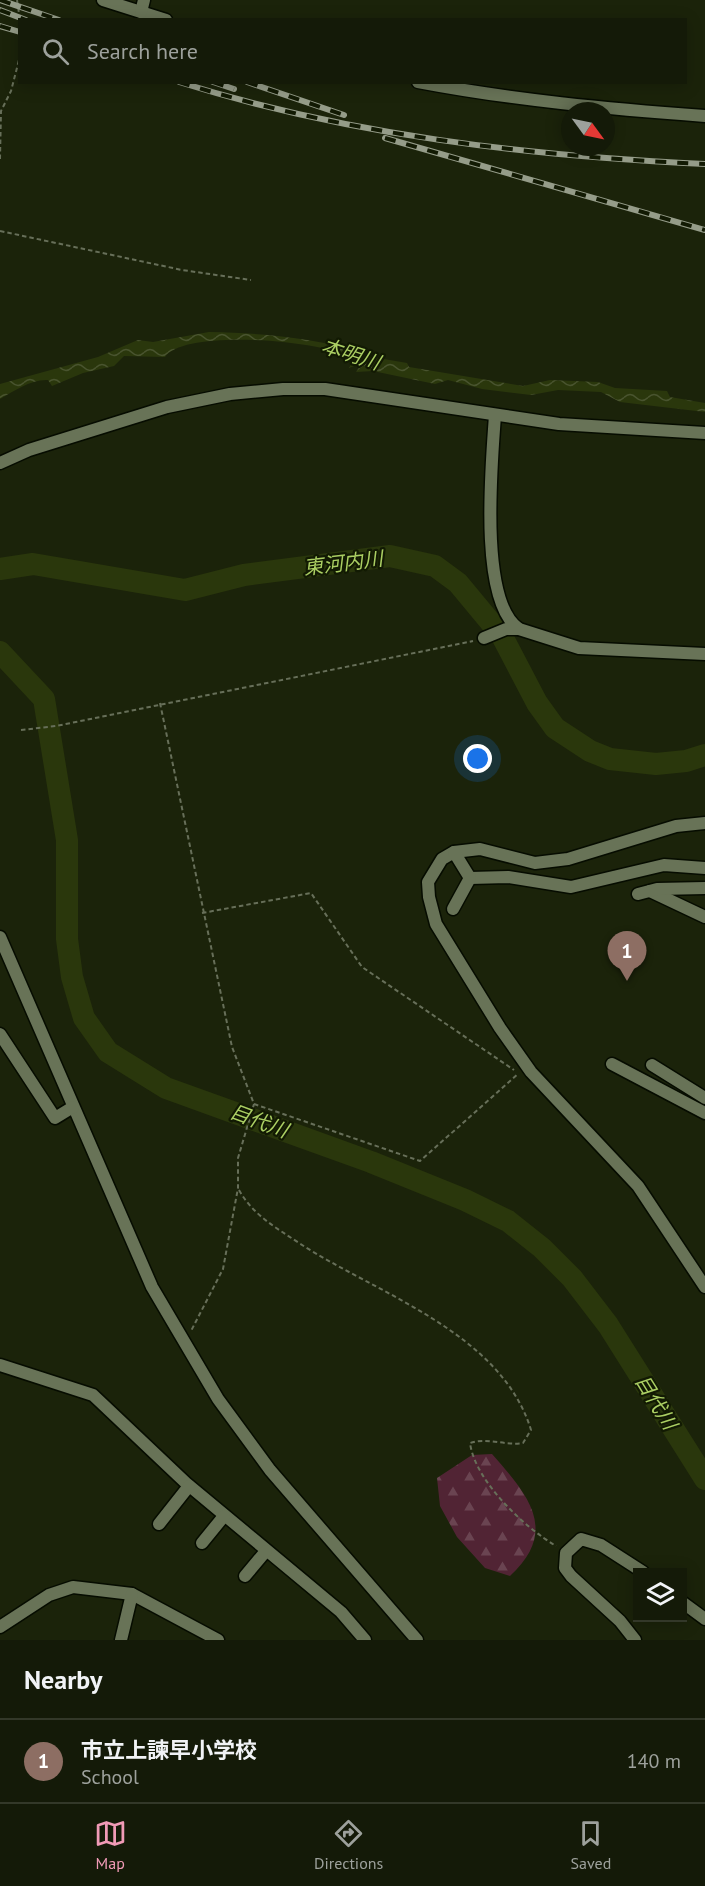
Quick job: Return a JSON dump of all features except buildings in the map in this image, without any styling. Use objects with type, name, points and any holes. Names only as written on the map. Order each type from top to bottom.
[{"type":"street","points":[[103,0],[143,6],[163,18]]},
{"type":"street","points":[[428,84],[473,93],[582,106],[705,116]]},
{"type":"street","points":[[0,463],[29,450],[167,407],[197,399],[262,391],[325,390],[559,424],[705,433]]},
{"type":"street","points":[[495,415],[491,472],[490,554],[497,588],[512,624],[519,629]]},
{"type":"street","points":[[484,638],[506,629],[519,629],[579,648],[705,654]]},
{"type":"street","points":[[705,823],[676,826],[568,859],[535,863],[480,849],[454,852],[442,859],[428,882],[429,897],[436,924],[500,1028],[531,1072],[638,1185],[705,1287]]},
{"type":"street","points":[[454,852],[471,878]]},
{"type":"street","points":[[471,878],[508,877],[571,887],[664,866],[705,868]]},
{"type":"street","points":[[453,909],[471,878]]},
{"type":"street","points":[[705,888],[644,893],[705,917]]},
{"type":"street","points":[[0,937],[152,1287],[218,1399],[270,1470],[417,1640]]},
{"type":"street","points":[[0,1034],[55,1118],[73,1107]]},
{"type":"street","points":[[612,1064],[705,1113]]},
{"type":"street","points":[[652,1065],[705,1098]]},
{"type":"street","points":[[0,1365],[93,1395],[189,1486],[341,1612],[365,1640]]},
{"type":"street","points":[[159,1524],[189,1486]]},
{"type":"street","points":[[202,1543],[224,1516]]},
{"type":"street","points":[[635,1640],[620,1621],[571,1576],[565,1568],[566,1552],[581,1539],[601,1545],[637,1568]]},
{"type":"street","points":[[245,1576],[266,1551]]},
{"type":"street","points":[[0,1627],[49,1595],[73,1587],[132,1594],[218,1640]]},
{"type":"street","points":[[121,1640],[132,1594]]},
{"type":"street","points":[[687,1606],[705,1619]]},
{"type":"path","points":[[17,0],[20,18]]},
{"type":"path","points":[[0,159],[1,111],[11,91],[18,64]]},
{"type":"path","points":[[0,231],[182,270],[251,280]]},
{"type":"path","points":[[21,730],[56,726],[484,638]]},
{"type":"path","points":[[160,703],[202,913],[232,1047],[254,1104],[238,1158],[238,1188],[223,1269],[185,1343]]},
{"type":"path","points":[[202,913],[311,893],[362,967],[519,1073],[420,1161],[254,1104]]},
{"type":"path","points":[[238,1188],[246,1203],[259,1217],[325,1260],[397,1298],[466,1341],[484,1358],[511,1389],[525,1412],[531,1430],[523,1443],[513,1444],[481,1439],[470,1443],[472,1455],[491,1488],[538,1536],[566,1552]]},
{"type":"green space","points":[[492,1454],[517,1483],[526,1498],[533,1513],[536,1528],[533,1543],[525,1559],[510,1576],[485,1568],[457,1537],[440,1506],[437,1478],[472,1455]]},
{"type":"water","name":"本明川","points":[[209,332],[268,335],[306,340],[364,352],[366,356],[407,363],[409,367],[523,386],[550,380],[598,382],[615,388],[667,391],[670,397],[705,403],[705,412],[620,402],[601,392],[558,390],[531,395],[482,389],[448,380],[435,384],[373,371],[356,372],[362,363],[349,368],[354,359],[339,352],[287,342],[256,340],[198,342],[177,348],[165,357],[124,356],[114,366],[83,373],[52,386],[48,380],[35,381],[0,399],[0,384],[98,357],[138,340],[153,342]]},
{"type":"waterway","name":"東河内川","points":[[0,569],[33,564],[185,590],[244,575],[390,556],[435,566],[458,583],[502,636],[537,703],[555,728],[590,751],[610,759],[656,764],[686,761],[705,755]]},
{"type":"waterway","name":"目代川","points":[[0,652],[44,699],[67,840],[67,939],[72,977],[84,1018],[108,1052],[166,1088],[371,1162],[465,1200],[508,1221],[542,1248],[572,1278],[608,1325],[705,1479]]},
{"type":"railway","points":[[0,0],[53,18]]},
{"type":"railway","points":[[0,10],[21,18]]},
{"type":"railway","points":[[0,26],[18,31]]},
{"type":"railway","points":[[186,84],[308,116],[439,140],[505,149],[705,164]]},
{"type":"railway","points":[[219,84],[234,89]]},
{"type":"railway","points":[[253,84],[344,115]]},
{"type":"railway","points":[[385,138],[705,230]]},
{"type":"place","name":"市立上諫早小学校","points":[[627,981]]}]
